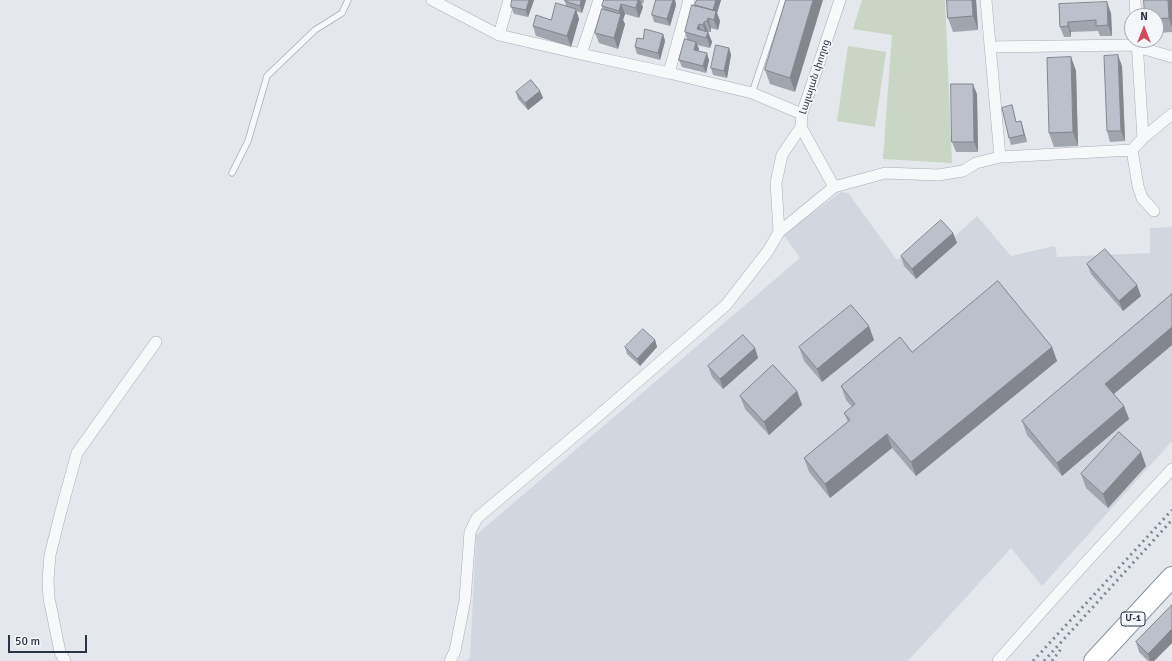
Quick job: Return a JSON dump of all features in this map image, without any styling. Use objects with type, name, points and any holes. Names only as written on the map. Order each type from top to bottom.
[{"type":"highway","name":"Մ-1","points":[[1094,661],[1172,577]]},
{"type":"street","points":[[432,0],[499,35],[752,93],[802,114]]},
{"type":"street","points":[[499,35],[509,0]]},
{"type":"street","points":[[581,54],[599,0]]},
{"type":"street","points":[[669,73],[689,0]]},
{"type":"street","name":"Լալայան փողոց","points":[[838,190],[801,127],[802,114],[840,0]]},
{"type":"street","points":[[986,0],[1000,157]]},
{"type":"street","points":[[990,47],[1124,45]]},
{"type":"street","points":[[1137,48],[1143,138]]},
{"type":"street","points":[[1146,48],[1172,57]]},
{"type":"street","points":[[450,661],[455,651],[465,600],[470,532],[477,518],[597,417],[726,304],[768,251],[779,232],[838,190],[884,173],[938,175],[963,171],[976,163],[1000,157],[1132,150],[1143,138],[1172,114]]},
{"type":"street","points":[[779,232],[776,183],[782,155],[801,127]]},
{"type":"street","points":[[1132,150],[1138,186],[1142,198],[1154,211]]},
{"type":"street","points":[[64,661],[60,652],[49,598],[48,580],[50,555],[77,453],[156,342]]},
{"type":"street","points":[[998,661],[1109,536],[1172,469]]},
{"type":"lane","points":[[232,174],[248,141],[267,76],[315,30],[342,13],[348,0]]},
{"type":"lane","points":[[752,93],[783,0]]},
{"type":"shaded area","points":[[841,192],[848,193],[897,260],[941,223],[955,236],[977,216],[1011,256],[1055,246],[1057,257],[1150,253],[1150,228],[1172,227],[1172,441],[1042,586],[1011,548],[908,661],[466,661],[470,658],[476,535],[800,258],[783,234]]},
{"type":"green space","points":[[862,0],[945,0],[952,163],[883,159],[892,35],[853,29]]},
{"type":"green space","points":[[848,46],[886,52],[875,127],[837,121]]},
{"type":"building","points":[[512,0],[529,0],[526,10],[511,7]]},
{"type":"building","points":[[581,0],[580,6],[565,1]]},
{"type":"building","points":[[604,0],[638,0],[636,8],[621,4],[619,11],[602,6]]},
{"type":"building","points":[[656,0],[673,0],[667,19],[652,15]]},
{"type":"building","points":[[697,0],[716,0],[713,10],[695,5]]},
{"type":"building","points":[[786,0],[813,0],[790,78],[765,70]]},
{"type":"building","points":[[947,0],[972,0],[973,16],[948,18]]},
{"type":"building","points":[[1144,0],[1168,0],[1169,18],[1164,18],[1164,8],[1144,8]]},
{"type":"building","points":[[1107,2],[1108,25],[1096,26],[1096,20],[1068,22],[1068,26],[1060,27],[1059,4]]},
{"type":"building","points":[[556,3],[576,9],[567,36],[533,26],[536,15],[551,20]]},
{"type":"building","points":[[692,5],[716,11],[714,20],[708,18],[703,25],[699,24],[697,29],[708,32],[706,38],[685,32]]},
{"type":"building","points":[[602,9],[621,14],[614,38],[595,33]]},
{"type":"building","points":[[645,29],[663,34],[658,53],[635,47],[637,38],[643,39]]},
{"type":"building","points":[[685,39],[696,42],[694,50],[707,53],[703,66],[679,60]]},
{"type":"building","points":[[716,45],[729,48],[724,71],[711,68]]},
{"type":"building","points":[[1118,55],[1121,131],[1107,131],[1104,56]]},
{"type":"building","points":[[1071,57],[1073,132],[1049,133],[1047,58]]},
{"type":"building","points":[[531,80],[540,91],[525,103],[516,92]]},
{"type":"building","points":[[951,84],[973,84],[974,142],[952,142]]},
{"type":"building","points":[[1012,105],[1016,122],[1021,121],[1024,135],[1009,138],[1002,108]]},
{"type":"building","points":[[941,220],[953,233],[912,269],[901,256]]},
{"type":"building","points":[[1105,249],[1137,285],[1119,301],[1087,264]]},
{"type":"building","points":[[998,281],[1052,347],[911,462],[887,434],[825,484],[804,458],[850,420],[844,413],[855,404],[841,386],[900,337],[912,352]]},
{"type":"building","points":[[1172,294],[1172,327],[1105,384],[1124,406],[1057,463],[1022,421]]},
{"type":"building","points":[[851,305],[869,326],[817,369],[799,347]]},
{"type":"building","points":[[643,329],[655,340],[637,359],[625,347]]},
{"type":"building","points":[[743,335],[755,348],[720,379],[708,366]]},
{"type":"building","points":[[773,365],[797,391],[764,422],[740,396]]},
{"type":"building","points":[[1119,432],[1141,452],[1103,494],[1081,474]]},
{"type":"building","points":[[1172,605],[1172,629],[1148,654],[1136,642]]},
{"type":"railway","points":[[1033,661],[1172,510]]},
{"type":"railway","points":[[1044,661],[1172,520]]},
{"type":"railway","points":[[1052,661],[1061,649]]}]
